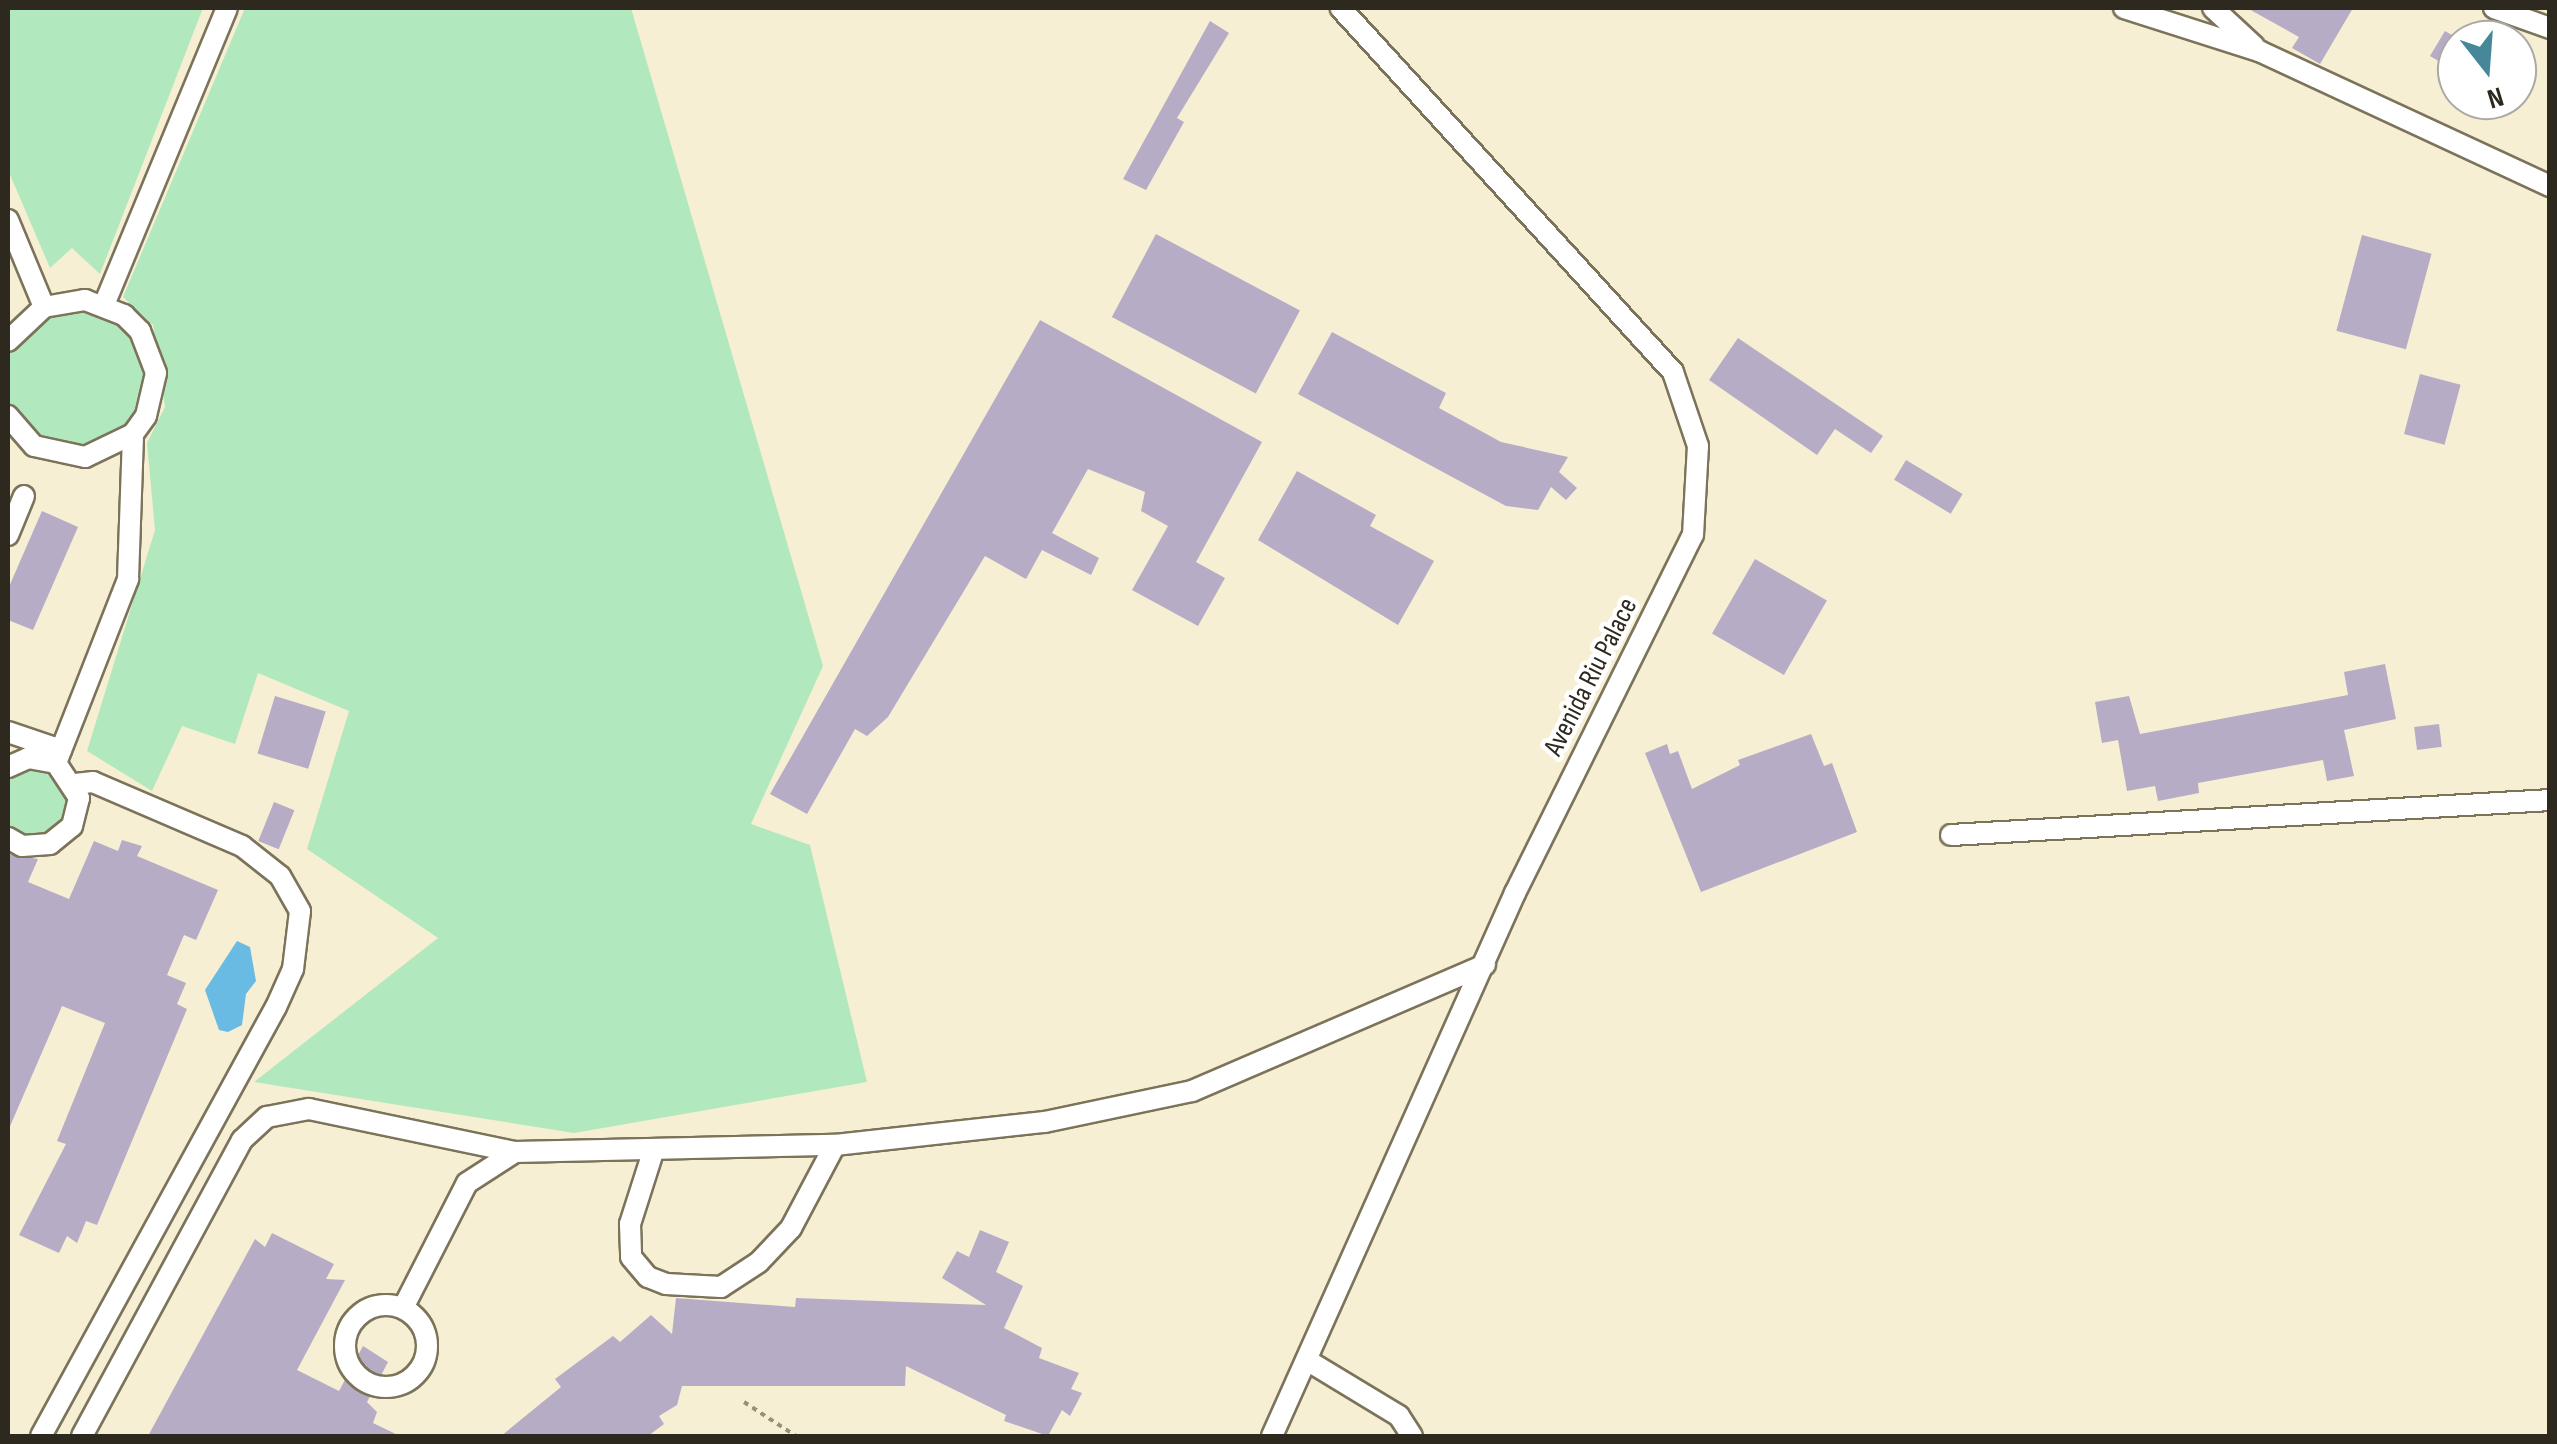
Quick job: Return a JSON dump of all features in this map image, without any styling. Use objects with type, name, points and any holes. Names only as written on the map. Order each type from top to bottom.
[{"type":"street","points":[[104,304],[227,8]]},
{"type":"street","points":[[2124,8],[2259,51],[2550,186]]},
{"type":"street","points":[[2213,8],[2259,51]]},
{"type":"street","points":[[2494,8],[2550,28]]},
{"type":"street","name":"Avenida Riu Palace","points":[[1272,1436],[1310,1362],[1484,965],[1693,534],[1698,446],[1673,372],[1347,9]]},
{"type":"street","points":[[8,220],[44,307]]},
{"type":"street","points":[[8,341],[44,307],[66,300],[104,304],[140,331],[156,373],[154,395],[133,434],[128,579],[59,757]]},
{"type":"street","points":[[8,416],[34,446],[59,456],[86,457],[133,434]]},
{"type":"street","points":[[8,535],[24,496]]},
{"type":"street","points":[[8,732],[59,757],[75,784],[78,812],[63,837],[36,847],[8,838]]},
{"type":"street","points":[[8,767],[28,758],[59,757]]},
{"type":"street","points":[[42,1436],[276,1007],[292,968],[299,923],[280,876],[242,846],[94,782],[75,784]]},
{"type":"street","points":[[1952,835],[2550,800]]},
{"type":"street","points":[[82,1436],[242,1140],[267,1117],[309,1108],[515,1152],[653,1152],[835,1145],[1045,1122],[1192,1091],[1484,965]]},
{"type":"street","points":[[653,1152],[630,1224],[630,1257],[648,1277],[666,1284],[721,1287],[759,1262],[791,1228],[835,1145]]},
{"type":"street","points":[[403,1308],[467,1183],[515,1152]]},
{"type":"street","points":[[403,1308],[427,1339],[422,1365],[403,1383],[364,1381],[347,1360],[346,1333],[364,1311],[403,1308]]},
{"type":"street","points":[[1310,1362],[1399,1416],[1412,1436]]},
{"type":"path","points":[[744,1402],[796,1436]]},
{"type":"green space","points":[[8,8],[203,8],[100,274],[72,248],[50,268],[8,170]]},
{"type":"green space","points":[[245,8],[631,8],[823,666],[751,824],[810,845],[867,1082],[574,1133],[254,1082],[438,938],[307,849],[349,711],[258,673],[235,744],[182,726],[152,791],[87,751],[155,530],[147,443],[165,407],[153,325],[123,297]]},
{"type":"green space","points":[[104,305],[151,351],[133,434],[59,456],[8,416],[8,341],[25,319]]},
{"type":"green space","points":[[28,758],[75,784],[63,837],[8,838],[8,767]]},
{"type":"water","points":[[237,941],[250,947],[256,981],[246,994],[242,1025],[228,1032],[219,1030],[205,990]]},
{"type":"building","points":[[2247,8],[2353,8],[2320,64],[2292,48],[2299,37]]},
{"type":"building","points":[[1210,21],[1229,33],[1177,118],[1184,122],[1146,190],[1123,179]]},
{"type":"building","points":[[1156,234],[1300,311],[1256,394],[1112,317]]},
{"type":"building","points":[[2362,235],[2432,254],[2406,349],[2336,331]]},
{"type":"building","points":[[1040,320],[1262,442],[1196,562],[1225,578],[1198,626],[1132,590],[1168,526],[1141,511],[1145,492],[1088,469],[1052,533],[1099,558],[1091,575],[1042,550],[1026,579],[985,556],[888,717],[867,736],[855,729],[807,814],[770,794]]},
{"type":"building","points":[[1332,332],[1446,393],[1439,408],[1501,442],[1568,457],[1559,472],[1577,488],[1566,500],[1551,487],[1538,510],[1506,506],[1298,394]]},
{"type":"building","points":[[1738,338],[1883,436],[1871,453],[1835,429],[1817,455],[1709,380]]},
{"type":"building","points":[[2420,374],[2461,385],[2445,445],[2404,434]]},
{"type":"building","points":[[1906,460],[1963,494],[1951,514],[1894,480]]},
{"type":"building","points":[[1297,471],[1376,515],[1370,526],[1434,561],[1398,625],[1258,540]]},
{"type":"building","points":[[42,511],[78,527],[33,630],[8,620],[8,589]]},
{"type":"building","points":[[1755,559],[1827,600],[1784,675],[1712,633]]},
{"type":"building","points":[[2385,664],[2396,719],[2344,730],[2354,776],[2327,781],[2323,760],[2198,783],[2199,793],[2158,801],[2155,786],[2127,791],[2118,740],[2102,743],[2095,702],[2129,696],[2140,734],[2348,695],[2344,672]]},
{"type":"building","points":[[275,696],[326,711],[308,769],[257,753]]},
{"type":"building","points":[[2439,724],[2442,747],[2417,750],[2414,727]]},
{"type":"building","points":[[1811,734],[1824,766],[1832,763],[1857,832],[1701,892],[1645,753],[1667,744],[1670,754],[1678,751],[1692,789],[1740,765],[1738,760]]},
{"type":"building","points":[[274,802],[294,810],[279,849],[258,841]]},
{"type":"building","points":[[122,840],[142,846],[137,856],[218,890],[196,940],[184,935],[167,975],[186,983],[177,1004],[187,1009],[97,1225],[86,1221],[77,1243],[67,1236],[59,1253],[19,1235],[66,1144],[57,1141],[105,1023],[62,1006],[8,1131],[8,854],[38,859],[28,882],[69,899],[94,841],[118,851]]},
{"type":"building","points":[[980,1230],[1009,1242],[996,1272],[1023,1286],[1004,1328],[1042,1348],[1039,1358],[1079,1373],[1071,1389],[1082,1393],[1070,1416],[1062,1410],[1048,1436],[1004,1421],[1006,1415],[906,1366],[905,1386],[682,1386],[677,1405],[659,1416],[664,1424],[648,1436],[501,1436],[561,1387],[555,1379],[613,1336],[620,1342],[651,1315],[672,1334],[676,1298],[795,1307],[796,1298],[986,1305],[942,1278],[957,1251],[969,1257]]},
{"type":"building","points":[[272,1233],[334,1264],[326,1279],[345,1280],[297,1370],[339,1391],[363,1346],[388,1362],[367,1402],[377,1412],[373,1423],[400,1436],[148,1436],[255,1239],[265,1247]]}]
